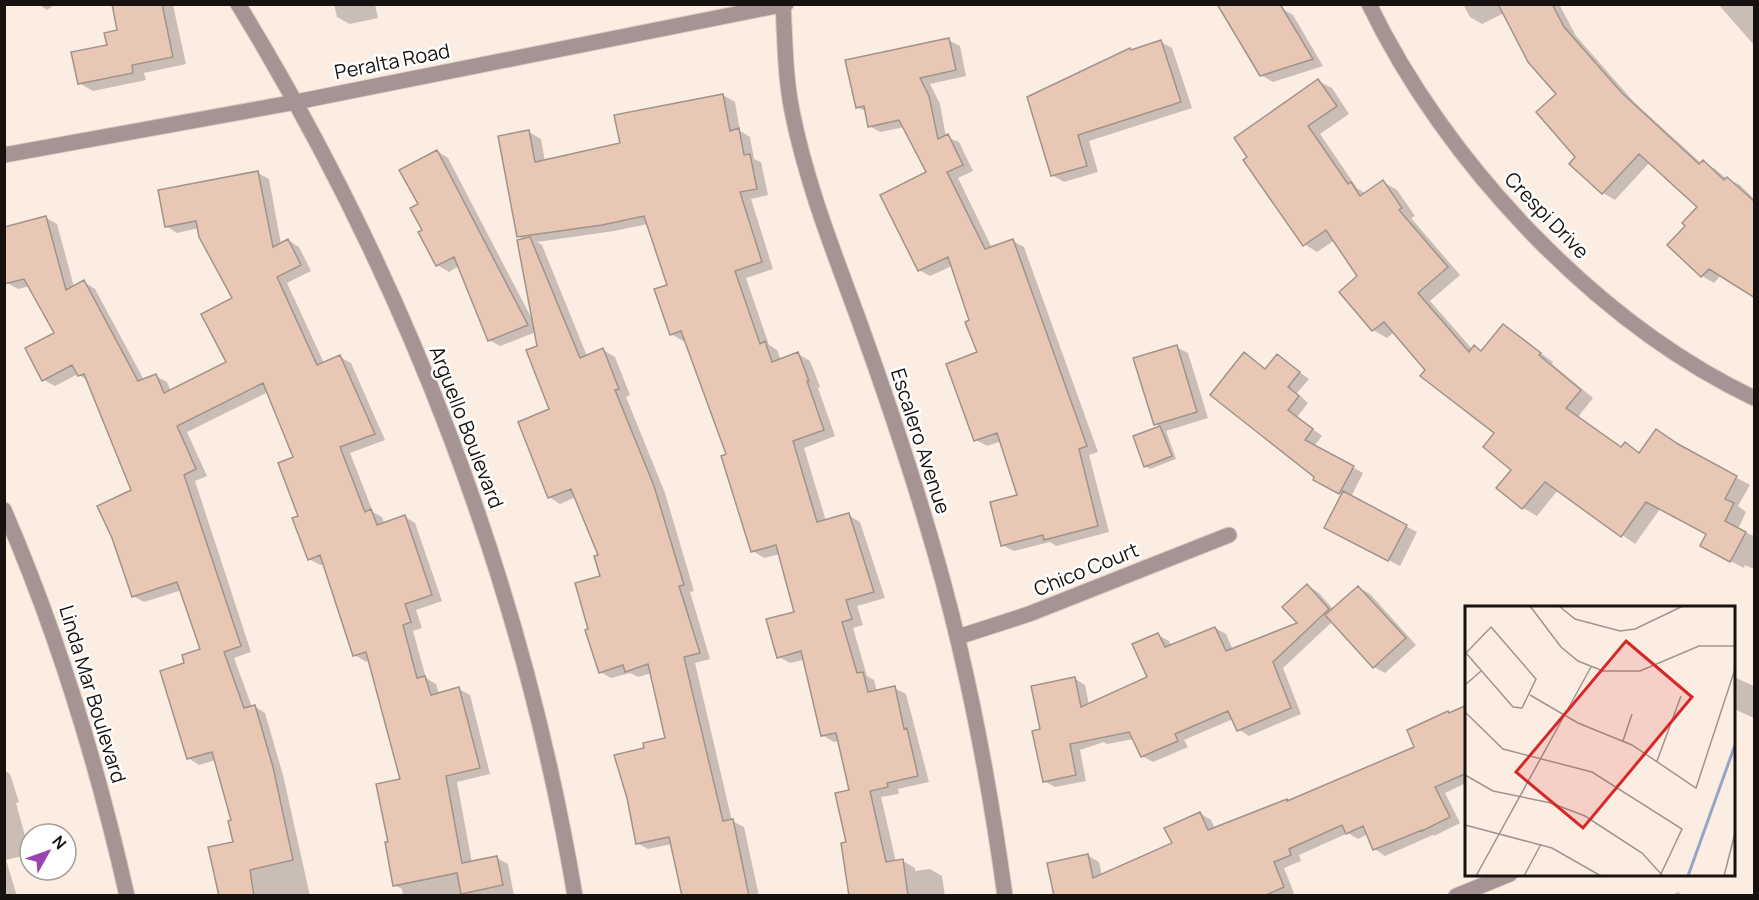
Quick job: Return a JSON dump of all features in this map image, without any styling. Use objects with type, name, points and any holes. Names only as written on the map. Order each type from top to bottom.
[{"type":"street","name":"Arguello Boulevard","points":[[238,4],[296,102],[335,176],[396,303],[443,418],[477,510],[507,605],[554,788],[575,896]]},
{"type":"street","name":"Crespi Drive","points":[[1369,4],[1416,88],[1504,205],[1559,261],[1617,310],[1677,353],[1755,398]]},
{"type":"street","name":"Peralta Road","points":[[4,155],[296,102],[784,5]]},
{"type":"street","name":"Escalero Avenue","points":[[784,5],[785,56],[792,109],[806,166],[928,529],[958,637],[979,740],[1005,896]]},
{"type":"street","name":"Linda Mar Boulevard","points":[[4,510],[31,571],[62,657],[90,750],[127,896]]},
{"type":"street","name":"Chico Court","points":[[958,637],[1029,614],[1228,535]]},
{"type":"street","points":[[1456,896],[1505,876]]},
{"type":"building","points":[[112,4],[162,4],[173,57],[132,65],[133,73],[78,84],[71,52],[107,45],[104,33],[117,30]]},
{"type":"building","points":[[1217,4],[1280,4],[1313,59],[1260,76]]},
{"type":"building","points":[[1498,4],[1552,4],[1564,27],[1622,93],[1699,164],[1703,160],[1724,180],[1727,177],[1755,202],[1755,298],[1709,269],[1701,277],[1667,245],[1685,226],[1682,223],[1697,207],[1639,154],[1602,194],[1569,164],[1575,157],[1536,112],[1556,94],[1528,62]]},
{"type":"building","points":[[949,38],[956,70],[920,78],[929,96],[938,139],[948,134],[963,165],[947,172],[985,249],[1013,239],[1087,446],[1079,449],[1098,526],[1044,540],[1043,535],[1001,546],[990,502],[1017,495],[997,433],[974,441],[946,364],[977,352],[965,322],[969,320],[948,257],[918,271],[880,195],[926,172],[899,120],[868,127],[864,106],[856,108],[845,60]]},
{"type":"building","points":[[1161,40],[1181,102],[1078,135],[1087,166],[1051,176],[1027,97],[1130,48],[1131,50]]},
{"type":"building","points":[[1318,79],[1337,106],[1308,126],[1348,184],[1351,182],[1360,196],[1383,180],[1402,208],[1399,210],[1448,267],[1418,293],[1469,352],[1474,345],[1481,351],[1503,324],[1541,353],[1539,355],[1581,390],[1566,408],[1621,447],[1625,442],[1639,453],[1656,429],[1678,444],[1737,476],[1725,499],[1734,503],[1725,521],[1746,532],[1730,562],[1700,546],[1706,534],[1646,502],[1621,537],[1545,482],[1522,509],[1496,488],[1511,470],[1483,447],[1494,433],[1420,376],[1425,370],[1384,322],[1372,331],[1339,292],[1357,276],[1326,230],[1303,246],[1243,160],[1247,157],[1234,138]]},
{"type":"building","points":[[723,94],[730,131],[739,128],[744,155],[750,154],[757,189],[740,192],[762,262],[735,271],[760,344],[765,341],[772,362],[798,352],[809,381],[807,381],[824,430],[793,441],[817,522],[849,513],[874,592],[846,600],[852,619],[842,622],[857,673],[863,672],[868,692],[895,686],[904,729],[907,728],[918,776],[887,783],[888,787],[870,791],[886,862],[903,859],[908,896],[849,896],[841,843],[846,842],[835,793],[849,790],[836,733],[821,736],[801,651],[777,658],[766,619],[794,612],[776,545],[751,552],[721,456],[726,454],[681,331],[670,335],[654,289],[667,285],[644,216],[602,225],[517,237],[498,136],[529,130],[535,162],[620,143],[614,115]]},
{"type":"building","points":[[437,150],[528,325],[488,341],[454,257],[436,266],[418,232],[422,230],[410,208],[418,204],[399,170]]},
{"type":"building","points":[[258,171],[273,247],[288,239],[301,265],[277,277],[317,365],[340,355],[375,434],[340,447],[365,512],[371,509],[377,525],[405,515],[432,595],[405,604],[411,622],[403,625],[417,678],[425,676],[431,695],[459,687],[480,768],[446,776],[462,863],[497,856],[503,885],[461,894],[457,873],[393,886],[385,842],[388,842],[376,784],[400,779],[366,652],[353,656],[320,555],[308,560],[292,518],[298,516],[278,463],[293,457],[263,383],[177,426],[196,469],[184,475],[241,646],[224,652],[244,708],[255,705],[273,767],[293,860],[250,870],[254,896],[219,896],[208,847],[233,842],[228,821],[231,820],[212,752],[187,759],[160,671],[184,663],[182,655],[200,649],[177,582],[132,597],[112,538],[97,506],[131,490],[84,374],[78,376],[72,365],[42,381],[25,348],[54,333],[24,279],[4,284],[4,227],[46,216],[66,290],[84,280],[138,381],[156,374],[164,393],[226,362],[201,314],[232,298],[199,237],[196,221],[165,227],[158,190]]},
{"type":"building","points":[[530,237],[580,358],[603,348],[619,389],[615,390],[654,486],[684,585],[679,586],[700,653],[684,657],[723,821],[733,819],[749,896],[682,896],[669,837],[636,844],[627,798],[614,755],[644,748],[643,743],[665,738],[648,664],[625,672],[623,665],[599,673],[585,630],[588,629],[575,583],[600,576],[594,556],[598,555],[571,489],[548,498],[518,422],[549,409],[526,350],[537,346],[517,240]]},
{"type":"building","points":[[1177,345],[1197,412],[1154,425],[1133,358]]},
{"type":"building","points":[[1244,352],[1265,369],[1277,354],[1300,372],[1288,387],[1299,396],[1288,410],[1313,429],[1305,440],[1354,466],[1339,494],[1313,480],[1314,477],[1210,395]]},
{"type":"building","points":[[1160,426],[1172,456],[1144,467],[1133,436]]},
{"type":"building","points":[[1343,491],[1407,525],[1388,561],[1324,528]]},
{"type":"building","points":[[1307,584],[1329,609],[1273,662],[1291,708],[1237,731],[1228,711],[1175,734],[1178,741],[1141,757],[1129,732],[1070,744],[1076,775],[1043,782],[1032,731],[1040,729],[1031,686],[1075,677],[1081,707],[1147,677],[1132,644],[1158,633],[1165,647],[1215,627],[1226,651],[1297,623],[1282,607]]},
{"type":"building","points":[[1358,586],[1406,638],[1373,668],[1325,615]]},
{"type":"building","points":[[1465,706],[1465,774],[1435,787],[1450,817],[1422,831],[1373,850],[1363,826],[1346,834],[1342,825],[1289,849],[1291,855],[1274,862],[1284,887],[1264,896],[1054,896],[1047,863],[1088,854],[1093,878],[1172,843],[1164,828],[1200,812],[1208,830],[1287,799],[1287,801],[1414,747],[1407,730],[1448,711],[1449,713]]}]
